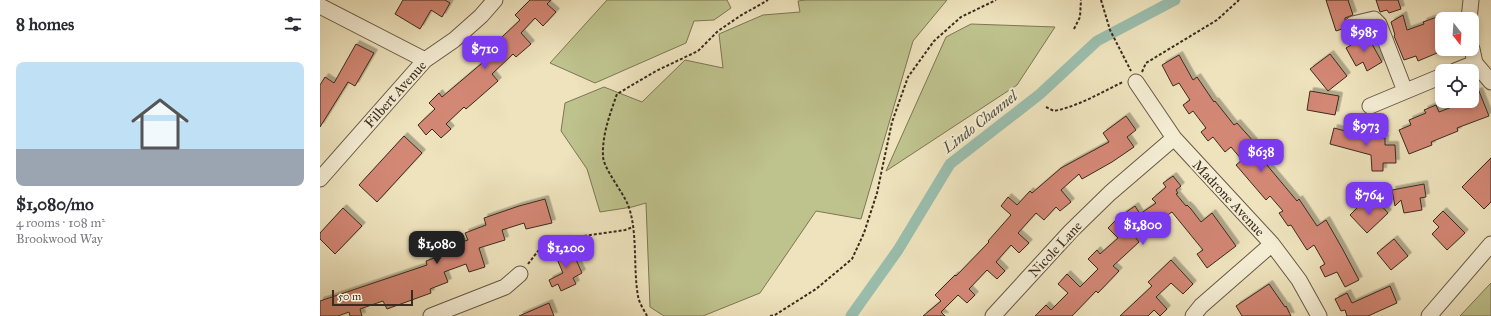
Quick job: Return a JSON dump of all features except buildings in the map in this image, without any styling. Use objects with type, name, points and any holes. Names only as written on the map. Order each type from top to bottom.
[{"type":"street","name":"Filbert Avenue","points":[[320,179],[425,60],[454,40],[481,16],[495,0]]},
{"type":"street","points":[[1470,12],[1471,0]]},
{"type":"street","points":[[320,6],[425,60]]},
{"type":"street","points":[[1353,24],[1374,19],[1379,24],[1406,91]]},
{"type":"street","points":[[1464,64],[1474,56],[1491,82]]},
{"type":"street","points":[[1370,106],[1435,79]]},
{"type":"street","name":"Madrone Avenue","points":[[1136,82],[1174,138],[1272,244],[1299,280],[1319,316]]},
{"type":"street","name":"Nicole Lane","points":[[993,316],[1071,231],[1110,193],[1174,138]]},
{"type":"street","points":[[1193,316],[1201,306],[1272,244]]},
{"type":"street","points":[[1429,316],[1491,244]]},
{"type":"street","points":[[431,316],[505,287],[520,274]]},
{"type":"street","points":[[1421,316],[1440,302]]},
{"type":"path","points":[[647,316],[638,298],[633,227],[629,206],[602,158],[605,131],[617,94],[656,71],[698,51],[718,32],[740,16],[768,0]]},
{"type":"path","points":[[770,316],[775,315],[816,288],[852,259],[864,233],[877,193],[892,122],[908,77],[934,42],[961,17],[996,0]]},
{"type":"path","points":[[1074,29],[1080,17],[1081,0]]},
{"type":"path","points":[[1101,0],[1110,30],[1128,67]]},
{"type":"path","points":[[1046,107],[1054,111],[1064,109],[1084,102],[1123,82],[1136,82],[1146,63],[1217,20],[1239,0]]},
{"type":"path","points":[[520,274],[538,251],[570,238],[625,230],[633,227]]},
{"type":"green space","points":[[607,0],[727,0],[731,8],[714,20],[694,21],[686,43],[595,83],[550,63]]},
{"type":"green space","points":[[947,0],[913,41],[861,219],[816,211],[760,293],[703,316],[664,316],[650,307],[646,203],[632,207],[600,212],[587,169],[561,131],[565,103],[604,87],[642,102],[685,60],[723,68],[719,34],[763,15],[800,12],[798,1]]},
{"type":"green space","points":[[971,24],[1055,27],[1017,85],[886,171],[946,37]]},
{"type":"green space","points":[[1491,283],[1491,316],[1460,316],[1489,285]]},
{"type":"waterway","name":"Lindo Channel","points":[[851,316],[898,250],[950,164],[1040,94],[1097,41],[1175,0]]}]
